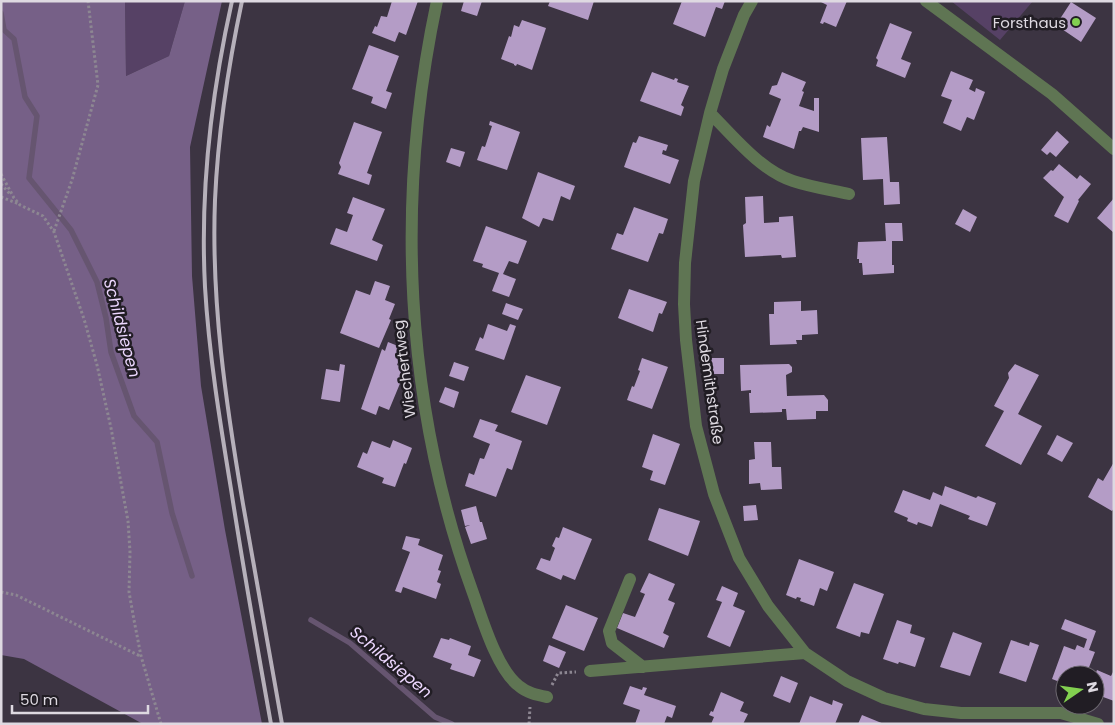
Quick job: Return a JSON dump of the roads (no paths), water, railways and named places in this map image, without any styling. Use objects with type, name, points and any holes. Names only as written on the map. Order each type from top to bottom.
[{"type":"street","name":"Wiechertweg","points":[[437,1],[422,84],[416,130],[412,189],[411,257],[413,303],[426,416],[439,478],[454,534],[472,590],[496,652],[509,677],[519,687],[531,693],[547,697]]},
{"type":"street","name":"Hindemithstraße","points":[[752,1],[744,15],[710,112],[694,181],[685,263],[684,304],[686,340],[696,426],[714,494],[726,528],[740,558],[768,606],[805,653],[846,681],[884,698],[924,709],[961,713],[1061,713],[1098,724]]},
{"type":"street","points":[[926,1],[1052,94],[1114,149]]},
{"type":"street","points":[[710,112],[744,148],[767,168],[791,181],[849,194]]},
{"type":"street","points":[[630,579],[609,631],[612,643],[643,667]]},
{"type":"street","points":[[590,671],[805,653]]},
{"type":"waterway","name":"Schildsiepen","points":[[1,13],[4,30],[14,39],[25,97],[37,116],[29,178],[71,230],[97,282],[106,318],[111,352],[134,416],[157,442],[172,513],[192,576]]},
{"type":"waterway","name":"Schildsiepen","points":[[311,620],[350,643],[435,717],[452,724]]},
{"type":"railway","points":[[232,1],[218,72],[209,143],[204,215],[205,287],[209,338],[219,414],[271,724]]},
{"type":"railway","points":[[242,1],[232,51],[221,125],[215,200],[215,276],[221,353],[231,429],[282,724]]},
{"type":"place","name":"Forsthaus","points":[[1076,22]]}]
